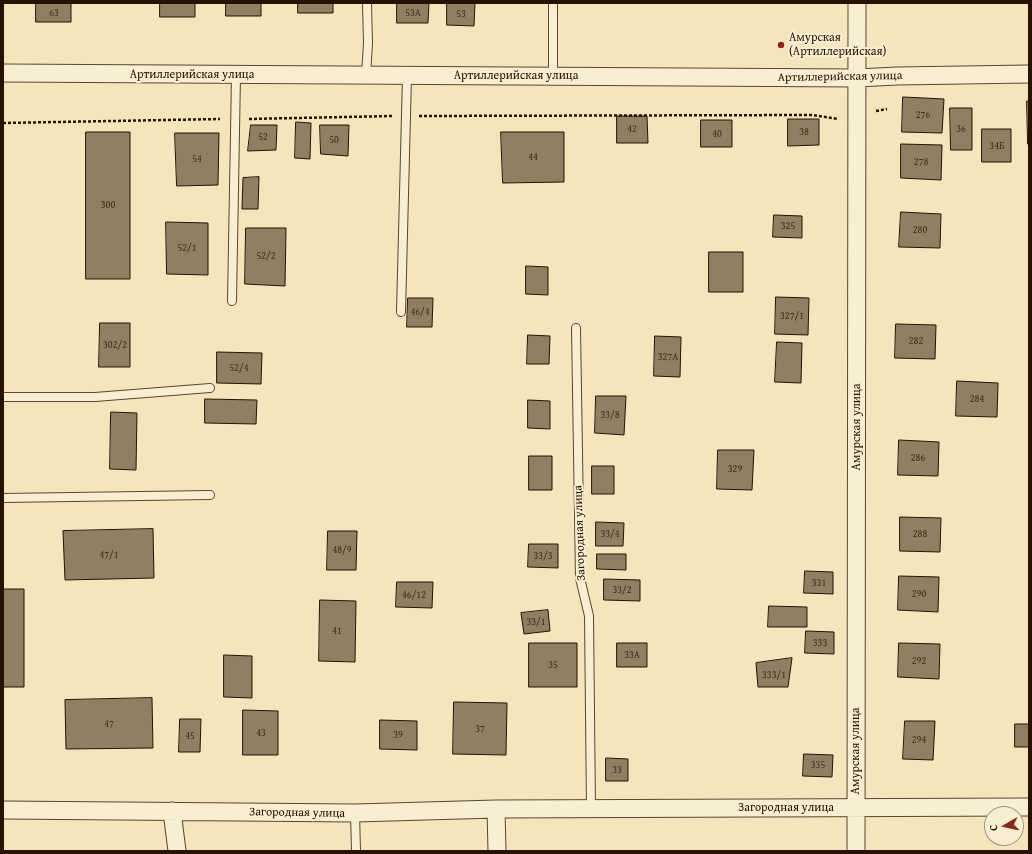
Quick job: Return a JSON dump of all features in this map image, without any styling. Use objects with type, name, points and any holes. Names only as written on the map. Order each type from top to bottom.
[{"type":"street","name":"Амурская улица","points":[[856,851],[857,3]]},
{"type":"street","name":"Артиллерийская улица","points":[[3,73],[857,78],[1029,74]]},
{"type":"street","name":"Загородная улица","points":[[3,810],[355,813],[496,809],[1029,807]]},
{"type":"street","points":[[496,809],[497,851]]},
{"type":"street","points":[[172,811],[177,851]]},
{"type":"lane","points":[[366,75],[368,42],[367,3]]},
{"type":"lane","points":[[553,3],[553,76]]},
{"type":"lane","points":[[232,301],[236,75]]},
{"type":"lane","points":[[401,312],[407,76]]},
{"type":"lane","name":"Загородная улица","points":[[576,328],[580,578],[589,616],[591,809]]},
{"type":"lane","points":[[3,397],[95,397],[210,388]]},
{"type":"lane","points":[[3,498],[210,495]]},
{"type":"lane","points":[[355,813],[356,851]]},
{"type":"path","points":[[3,123],[406,116],[812,115],[837,119],[887,109]]},
{"type":"building","points":[[36,3],[71,3],[71,22],[36,22]]},
{"type":"building","points":[[160,3],[195,3],[195,17],[160,17]]},
{"type":"building","points":[[226,3],[261,3],[261,16],[226,16]]},
{"type":"building","points":[[298,3],[333,3],[333,13],[298,13]]},
{"type":"building","points":[[397,3],[429,3],[428,23],[397,23]]},
{"type":"building","points":[[447,3],[475,3],[474,26],[447,25]]},
{"type":"building","points":[[903,97],[944,99],[942,133],[902,132]]},
{"type":"building","points":[[1027,101],[1029,101],[1029,144],[1028,144]]},
{"type":"building","points":[[950,108],[972,108],[972,150],[951,150]]},
{"type":"building","points":[[617,116],[647,116],[648,143],[617,143]]},
{"type":"building","points":[[788,119],[819,119],[819,145],[788,146]]},
{"type":"building","points":[[701,120],[732,120],[732,147],[701,147]]},
{"type":"building","points":[[296,122],[311,123],[310,159],[295,158]]},
{"type":"building","points":[[251,125],[277,125],[276,150],[248,151]]},
{"type":"building","points":[[320,125],[349,125],[348,156],[321,154]]},
{"type":"building","points":[[982,129],[1011,129],[1011,162],[982,162]]},
{"type":"building","points":[[86,132],[130,132],[130,279],[86,279]]},
{"type":"building","points":[[501,132],[564,132],[564,182],[503,183]]},
{"type":"building","points":[[175,133],[219,133],[218,185],[177,186]]},
{"type":"building","points":[[901,144],[942,145],[941,180],[901,178]]},
{"type":"building","points":[[259,177],[258,209],[242,209],[243,178]]},
{"type":"building","points":[[901,212],[941,214],[940,248],[899,247]]},
{"type":"building","points":[[774,215],[802,216],[802,238],[773,237]]},
{"type":"building","points":[[166,222],[208,223],[208,275],[167,274]]},
{"type":"building","points":[[246,228],[286,228],[285,286],[245,284]]},
{"type":"building","points":[[709,252],[743,252],[743,292],[709,292]]},
{"type":"building","points":[[526,266],[548,267],[548,295],[526,294]]},
{"type":"building","points":[[776,297],[809,298],[808,335],[775,334]]},
{"type":"building","points":[[408,298],[433,298],[432,327],[407,327]]},
{"type":"building","points":[[100,323],[130,323],[130,367],[99,367]]},
{"type":"building","points":[[896,324],[936,325],[935,359],[895,358]]},
{"type":"building","points":[[528,335],[550,336],[549,364],[527,364]]},
{"type":"building","points":[[655,336],[681,337],[680,377],[654,376]]},
{"type":"building","points":[[777,342],[802,343],[801,383],[775,382]]},
{"type":"building","points":[[217,352],[262,353],[261,384],[217,383]]},
{"type":"building","points":[[957,381],[998,383],[997,417],[956,416]]},
{"type":"building","points":[[596,396],[626,396],[624,435],[595,433]]},
{"type":"building","points":[[205,399],[257,400],[256,424],[205,423]]},
{"type":"building","points":[[528,400],[550,401],[550,429],[528,428]]},
{"type":"building","points":[[111,412],[137,413],[136,470],[110,469]]},
{"type":"building","points":[[899,440],[939,442],[938,476],[898,475]]},
{"type":"building","points":[[718,450],[754,450],[752,490],[717,489]]},
{"type":"building","points":[[529,456],[552,456],[552,490],[529,490]]},
{"type":"building","points":[[592,466],[614,466],[614,494],[592,494]]},
{"type":"building","points":[[900,517],[941,518],[940,552],[900,551]]},
{"type":"building","points":[[596,522],[624,523],[623,546],[596,546]]},
{"type":"building","points":[[153,529],[154,578],[65,580],[63,531]]},
{"type":"building","points":[[328,531],[357,531],[356,570],[327,570]]},
{"type":"building","points":[[529,544],[558,544],[558,568],[528,567]]},
{"type":"building","points":[[597,554],[626,554],[626,570],[597,569]]},
{"type":"building","points":[[805,571],[833,572],[833,594],[804,593]]},
{"type":"building","points":[[899,576],[939,577],[938,612],[898,610]]},
{"type":"building","points":[[604,579],[640,580],[640,601],[604,600]]},
{"type":"building","points":[[397,582],[433,582],[432,608],[396,607]]},
{"type":"building","points":[[4,589],[24,589],[24,687],[3,687]]},
{"type":"building","points":[[320,600],[356,601],[355,662],[319,661]]},
{"type":"building","points":[[769,606],[807,607],[807,627],[768,627]]},
{"type":"building","points":[[548,610],[550,631],[524,634],[521,613]]},
{"type":"building","points":[[806,631],[834,632],[834,654],[805,653]]},
{"type":"building","points":[[529,643],[577,643],[577,687],[529,687]]},
{"type":"building","points":[[617,643],[647,643],[647,667],[617,667]]},
{"type":"building","points":[[899,643],[940,644],[939,679],[898,677]]},
{"type":"building","points":[[224,655],[252,656],[252,698],[224,697]]},
{"type":"building","points":[[792,658],[788,687],[758,687],[756,663]]},
{"type":"building","points":[[152,698],[153,748],[66,749],[65,700]]},
{"type":"building","points":[[454,702],[507,703],[506,755],[453,754]]},
{"type":"building","points":[[243,710],[278,711],[278,755],[243,755]]},
{"type":"building","points":[[180,719],[201,719],[200,752],[179,752]]},
{"type":"building","points":[[380,720],[417,721],[417,750],[380,749]]},
{"type":"building","points":[[905,721],[935,721],[933,760],[903,759]]},
{"type":"building","points":[[1015,724],[1029,724],[1029,747],[1015,747]]},
{"type":"building","points":[[804,754],[833,755],[832,777],[803,776]]},
{"type":"building","points":[[606,758],[628,759],[628,781],[606,781]]},
{"type":"place","name":"Амурская (Артиллерийская)","points":[[781,45]]}]
